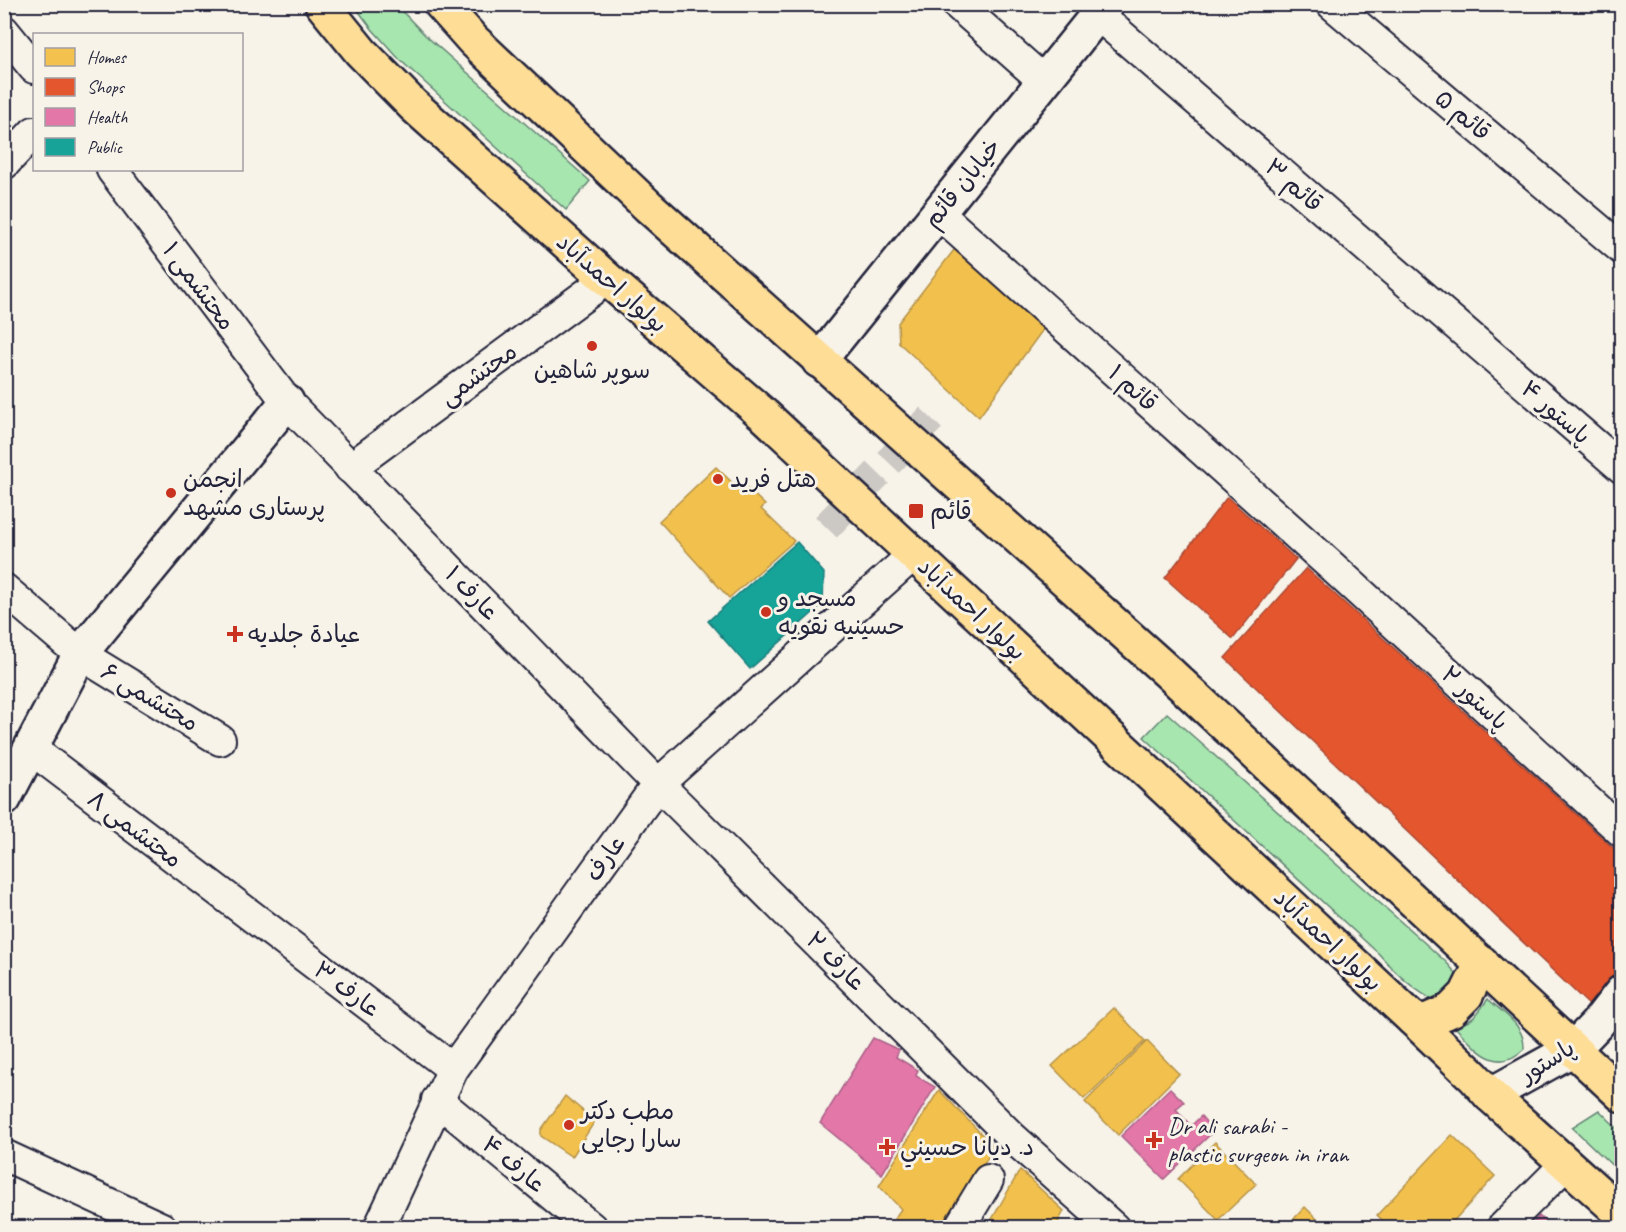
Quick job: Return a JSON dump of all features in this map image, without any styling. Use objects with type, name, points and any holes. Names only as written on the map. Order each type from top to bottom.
[{"type":"main road","name":"بولوار احمدآباد","points":[[322,4],[362,52],[413,105],[607,279],[764,415],[1413,1019],[1490,1095],[1622,1214]]},
{"type":"main road","points":[[441,4],[473,40],[640,198],[1168,672],[1622,1095]]},
{"type":"main road","points":[[1413,1019],[1426,1021],[1451,1010],[1466,995],[1482,963]]},
{"type":"street","points":[[957,4],[1044,81]]},
{"type":"street","name":"قائم ۵","points":[[1332,4],[1622,249]]},
{"type":"street","name":"خیابان قائم","points":[[819,361],[1102,10]]},
{"type":"street","name":"قائم ۳","points":[[1102,10],[1491,356]]},
{"type":"street","points":[[4,32],[33,67]]},
{"type":"street","points":[[4,164],[33,133]]},
{"type":"street","name":"محتشمی ۱","points":[[113,171],[287,402]]},
{"type":"street","name":"قائم ۱","points":[[938,213],[1328,563]]},
{"type":"street","name":"محتشمی","points":[[350,468],[607,279]]},
{"type":"street","name":"پاستور ۴","points":[[1491,356],[1622,468]]},
{"type":"street","points":[[4,799],[80,654],[287,402]]},
{"type":"street","name":"عارف ۱","points":[[287,402],[658,784]]},
{"type":"street","name":"عارف","points":[[379,1227],[453,1069],[658,784],[914,554]]},
{"type":"street","name":"پاستور ۲","points":[[1328,563],[1622,832]]},
{"type":"street","name":"محتشمی ۶","points":[[4,589],[80,654],[220,740]]},
{"type":"street","name":"محتشمی ۸","points":[[30,748],[241,909]]},
{"type":"street","name":"عارف ۲","points":[[658,784],[1013,1138],[1114,1227]]},
{"type":"street","name":"عارف ۳","points":[[241,909],[453,1069]]},
{"type":"street","name":"پاستور","points":[[1490,1095],[1574,1049],[1622,992]]},
{"type":"street","name":"عارف ۴","points":[[437,1100],[592,1227]]},
{"type":"street","points":[[4,1155],[162,1227]]},
{"type":"street","points":[[1502,1227],[1567,1163]]},
{"type":"street","points":[[959,1227],[988,1180]]},
{"type":"green space","points":[[354,5],[396,5],[425,35],[590,181],[566,210],[400,60]]},
{"type":"green space","points":[[1167,713],[1446,962],[1461,979],[1437,1002],[1398,975],[1379,954],[1144,737]]},
{"type":"green space","points":[[1488,999],[1512,1021],[1521,1033],[1524,1049],[1513,1057],[1504,1060],[1486,1056],[1454,1026],[1471,1020]]},
{"type":"green space","points":[[1599,1110],[1621,1132],[1621,1174],[1572,1127]]},
{"type":"building: Homes","points":[[957,246],[1047,324],[979,417],[899,343],[898,323]]},
{"type":"building: Homes","points":[[716,467],[742,492],[746,487],[765,505],[761,509],[794,541],[729,598],[659,521]]},
{"type":"building: Homes","points":[[1114,1008],[1145,1041],[1084,1099],[1052,1066]]},
{"type":"building: Homes","points":[[1147,1041],[1179,1074],[1118,1135],[1085,1102]]},
{"type":"building: Homes","points":[[939,1090],[994,1147],[947,1228],[906,1228],[894,1219],[901,1209],[879,1186]]},
{"type":"building: Homes","name":"مطب دکتر سارا رجایی","points":[[565,1096],[595,1121],[572,1157],[541,1136],[541,1130]]},
{"type":"building: Homes","points":[[1452,1135],[1495,1176],[1447,1228],[1390,1228],[1377,1215]]},
{"type":"building: Homes","points":[[1215,1142],[1256,1184],[1218,1220],[1178,1179]]},
{"type":"building: Homes","points":[[1020,1170],[1064,1211],[1055,1228],[987,1228]]},
{"type":"building: Homes","points":[[1305,1207],[1326,1228],[1285,1228]]},
{"type":"building: Shops","points":[[1227,497],[1296,559],[1233,639],[1165,578]]},
{"type":"building: Shops","points":[[1306,568],[1622,856],[1622,967],[1590,1006],[1225,658]]},
{"type":"building: Health","points":[[873,1038],[899,1050],[896,1057],[918,1070],[916,1076],[935,1087],[882,1174],[820,1123]]},
{"type":"building: Health","points":[[1170,1088],[1184,1102],[1176,1109],[1191,1126],[1201,1116],[1214,1131],[1164,1179],[1121,1136]]},
{"type":"building: Health","points":[[1539,1216],[1552,1228],[1529,1228]]},
{"type":"building: Public","name":"مسجد و حسینیه نقویه","points":[[797,542],[824,573],[823,604],[750,669],[708,621]]},
{"type":"tunnel","points":[[826,527],[931,418]]},
{"type":"place","name":"سوپر شاهین","points":[[592,346]]},
{"type":"place","name":"هتل فرید","points":[[718,479]]},
{"type":"place","name":"انجمن پرستاری مشهد","points":[[171,493]]},
{"type":"place","name":"قائم","points":[[916,511]]},
{"type":"place","name":"مسجد و حسینیه نقویه","points":[[766,612]]},
{"type":"place","name":"عيادة جلديه","points":[[235,634]]},
{"type":"place","name":"مطب دکتر سارا رجایی","points":[[569,1125]]},
{"type":"place","name":"Dr ali sarabi - plastic surgeon in iran","points":[[1154,1140]]},
{"type":"place","name":"د. ديانا حسيني","points":[[887,1147]]}]
